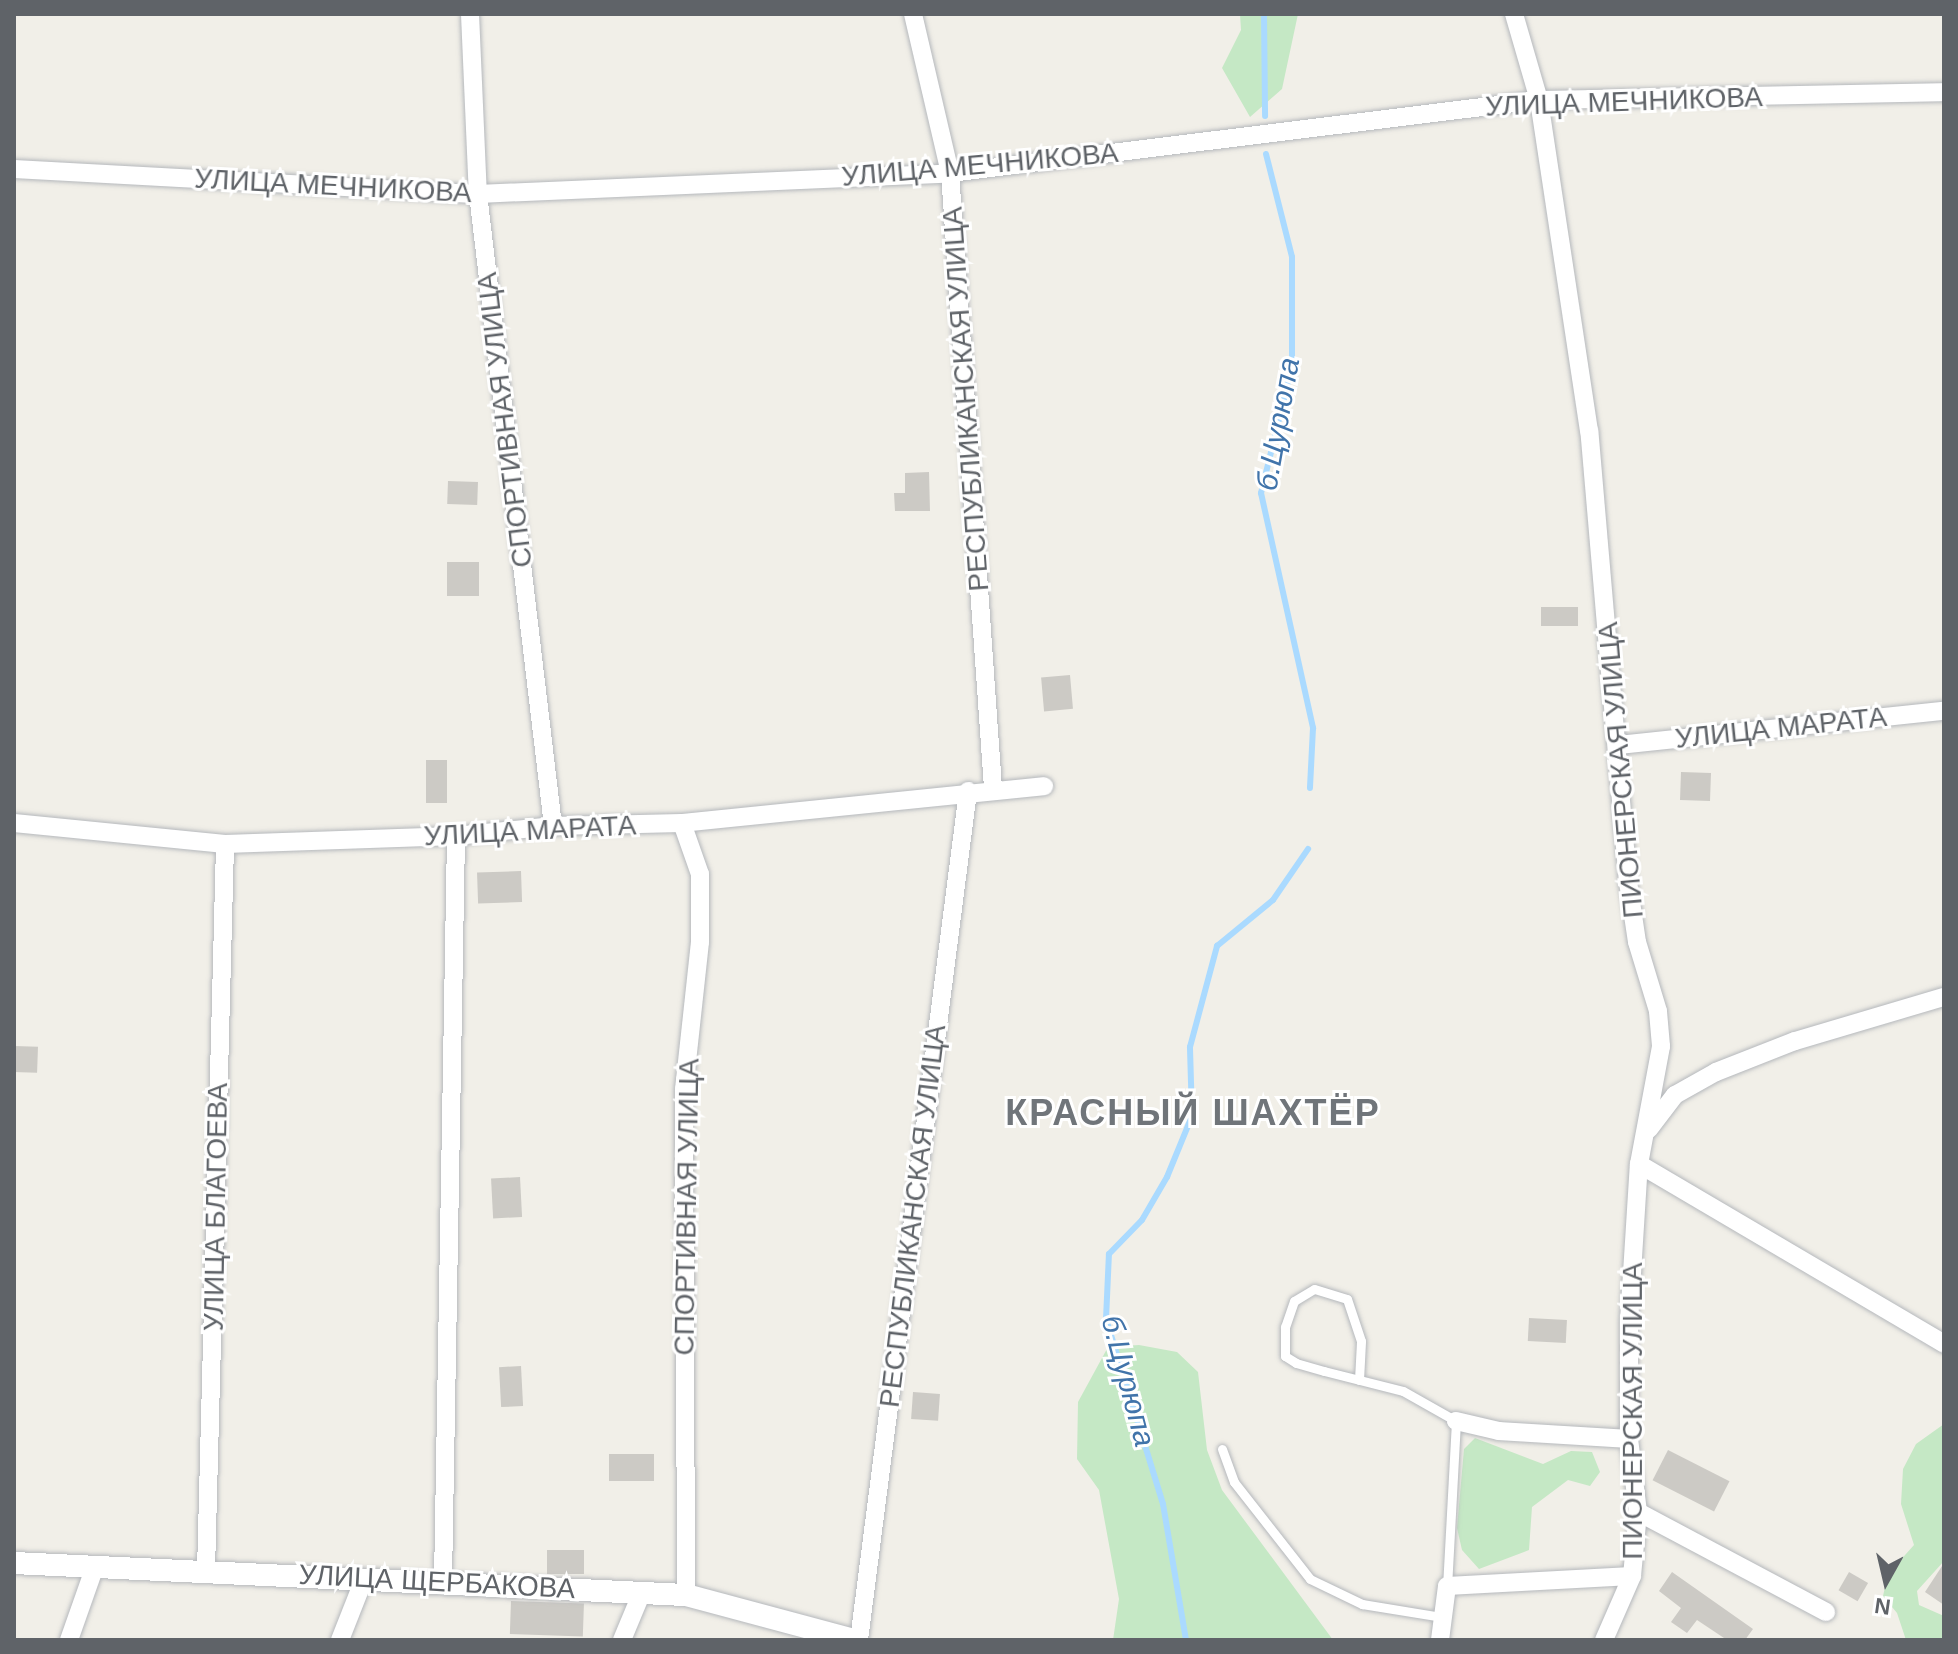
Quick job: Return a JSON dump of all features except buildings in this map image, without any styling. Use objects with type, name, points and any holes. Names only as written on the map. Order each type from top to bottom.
[{"type":"street","name":"СПОРТИВНАЯ УЛИЦА","points":[[470,14],[478,194],[553,826]]},
{"type":"street","name":"РЕСПУБЛИКАНСКАЯ УЛИЦА","points":[[913,14],[950,173],[993,788]]},
{"type":"street","name":"ПИОНЕРСКАЯ УЛИЦА","points":[[1447,1586],[1632,1576],[1638,1512],[1629,1439],[1639,1164],[1661,1046],[1628,882],[1589,431],[1539,100],[1514,14]]},
{"type":"street","name":"УЛИЦА МЕЧНИКОВА","points":[[14,169],[478,194],[950,173],[1539,100],[1944,92]]},
{"type":"street","name":"УЛИЦА МАРАТА","points":[[1618,745],[1944,711]]},
{"type":"street","name":"УЛИЦА МАРАТА","points":[[14,823],[225,844],[456,836],[553,826],[682,823],[993,788],[1044,786]]},
{"type":"street","name":"РЕСПУБЛИКАНСКАЯ УЛИЦА","points":[[857,1640],[968,791]]},
{"type":"street","name":"СПОРТИВНАЯ УЛИЦА","points":[[682,823],[700,874],[700,942],[684,1089],[686,1595]]},
{"type":"street","points":[[443,1581],[456,836]]},
{"type":"street","name":"УЛИЦА БЛАГОЕВА","points":[[206,1571],[225,844]]},
{"type":"street","points":[[1645,1134],[1675,1095],[1716,1072],[1795,1041],[1944,997]]},
{"type":"street","points":[[1639,1164],[1944,1344]]},
{"type":"street","points":[[1456,1421],[1499,1431],[1629,1439]]},
{"type":"street","points":[[1638,1512],[1826,1612]]},
{"type":"street","name":"УЛИЦА ЩЕРБАКОВА","points":[[14,1563],[443,1581],[686,1595],[857,1640]]},
{"type":"street","points":[[69,1640],[95,1566]]},
{"type":"street","points":[[1604,1640],[1632,1576]]},
{"type":"street","points":[[340,1640],[364,1579]]},
{"type":"street","points":[[1440,1640],[1447,1586]]},
{"type":"street","points":[[622,1640],[642,1592]]},
{"type":"lane","points":[[1359,1380],[1361,1341],[1347,1299],[1314,1289],[1294,1301],[1285,1327],[1285,1356],[1359,1380],[1403,1391],[1456,1421],[1447,1586]]},
{"type":"lane","points":[[1222,1449],[1234,1482],[1310,1579],[1362,1604],[1441,1617]]},
{"type":"green space","points":[[1240,14],[1298,14],[1282,89],[1250,117],[1222,68],[1241,30]]},
{"type":"green space","points":[[1139,1345],[1177,1352],[1198,1372],[1207,1450],[1222,1490],[1333,1640],[1113,1640],[1119,1599],[1099,1490],[1077,1459],[1078,1402],[1108,1347]]},
{"type":"green space","points":[[1944,1424],[1944,1561],[1917,1591],[1919,1605],[1944,1616],[1944,1640],[1906,1640],[1897,1613],[1883,1596],[1888,1574],[1914,1545],[1901,1504],[1903,1469],[1916,1444]]},
{"type":"green space","points":[[1475,1438],[1543,1464],[1571,1451],[1592,1452],[1600,1472],[1590,1486],[1568,1480],[1532,1507],[1529,1550],[1479,1569],[1462,1550],[1457,1528],[1464,1449]]},
{"type":"waterway","name":"б.Цурюпа","points":[[1264,14],[1265,116]]},
{"type":"waterway","name":"б.Цурюпа","points":[[1266,154],[1292,257],[1292,366],[1261,493],[1313,728],[1310,788]]},
{"type":"waterway","name":"б.Цурюпа","points":[[1186,1640],[1163,1504],[1106,1319],[1109,1254],[1142,1220],[1167,1177],[1192,1116],[1190,1047],[1217,946],[1273,900],[1308,849]]},
{"type":"district","name":"КРАСНЫЙ ШАХТЁР","points":[[1193,1113]]}]
